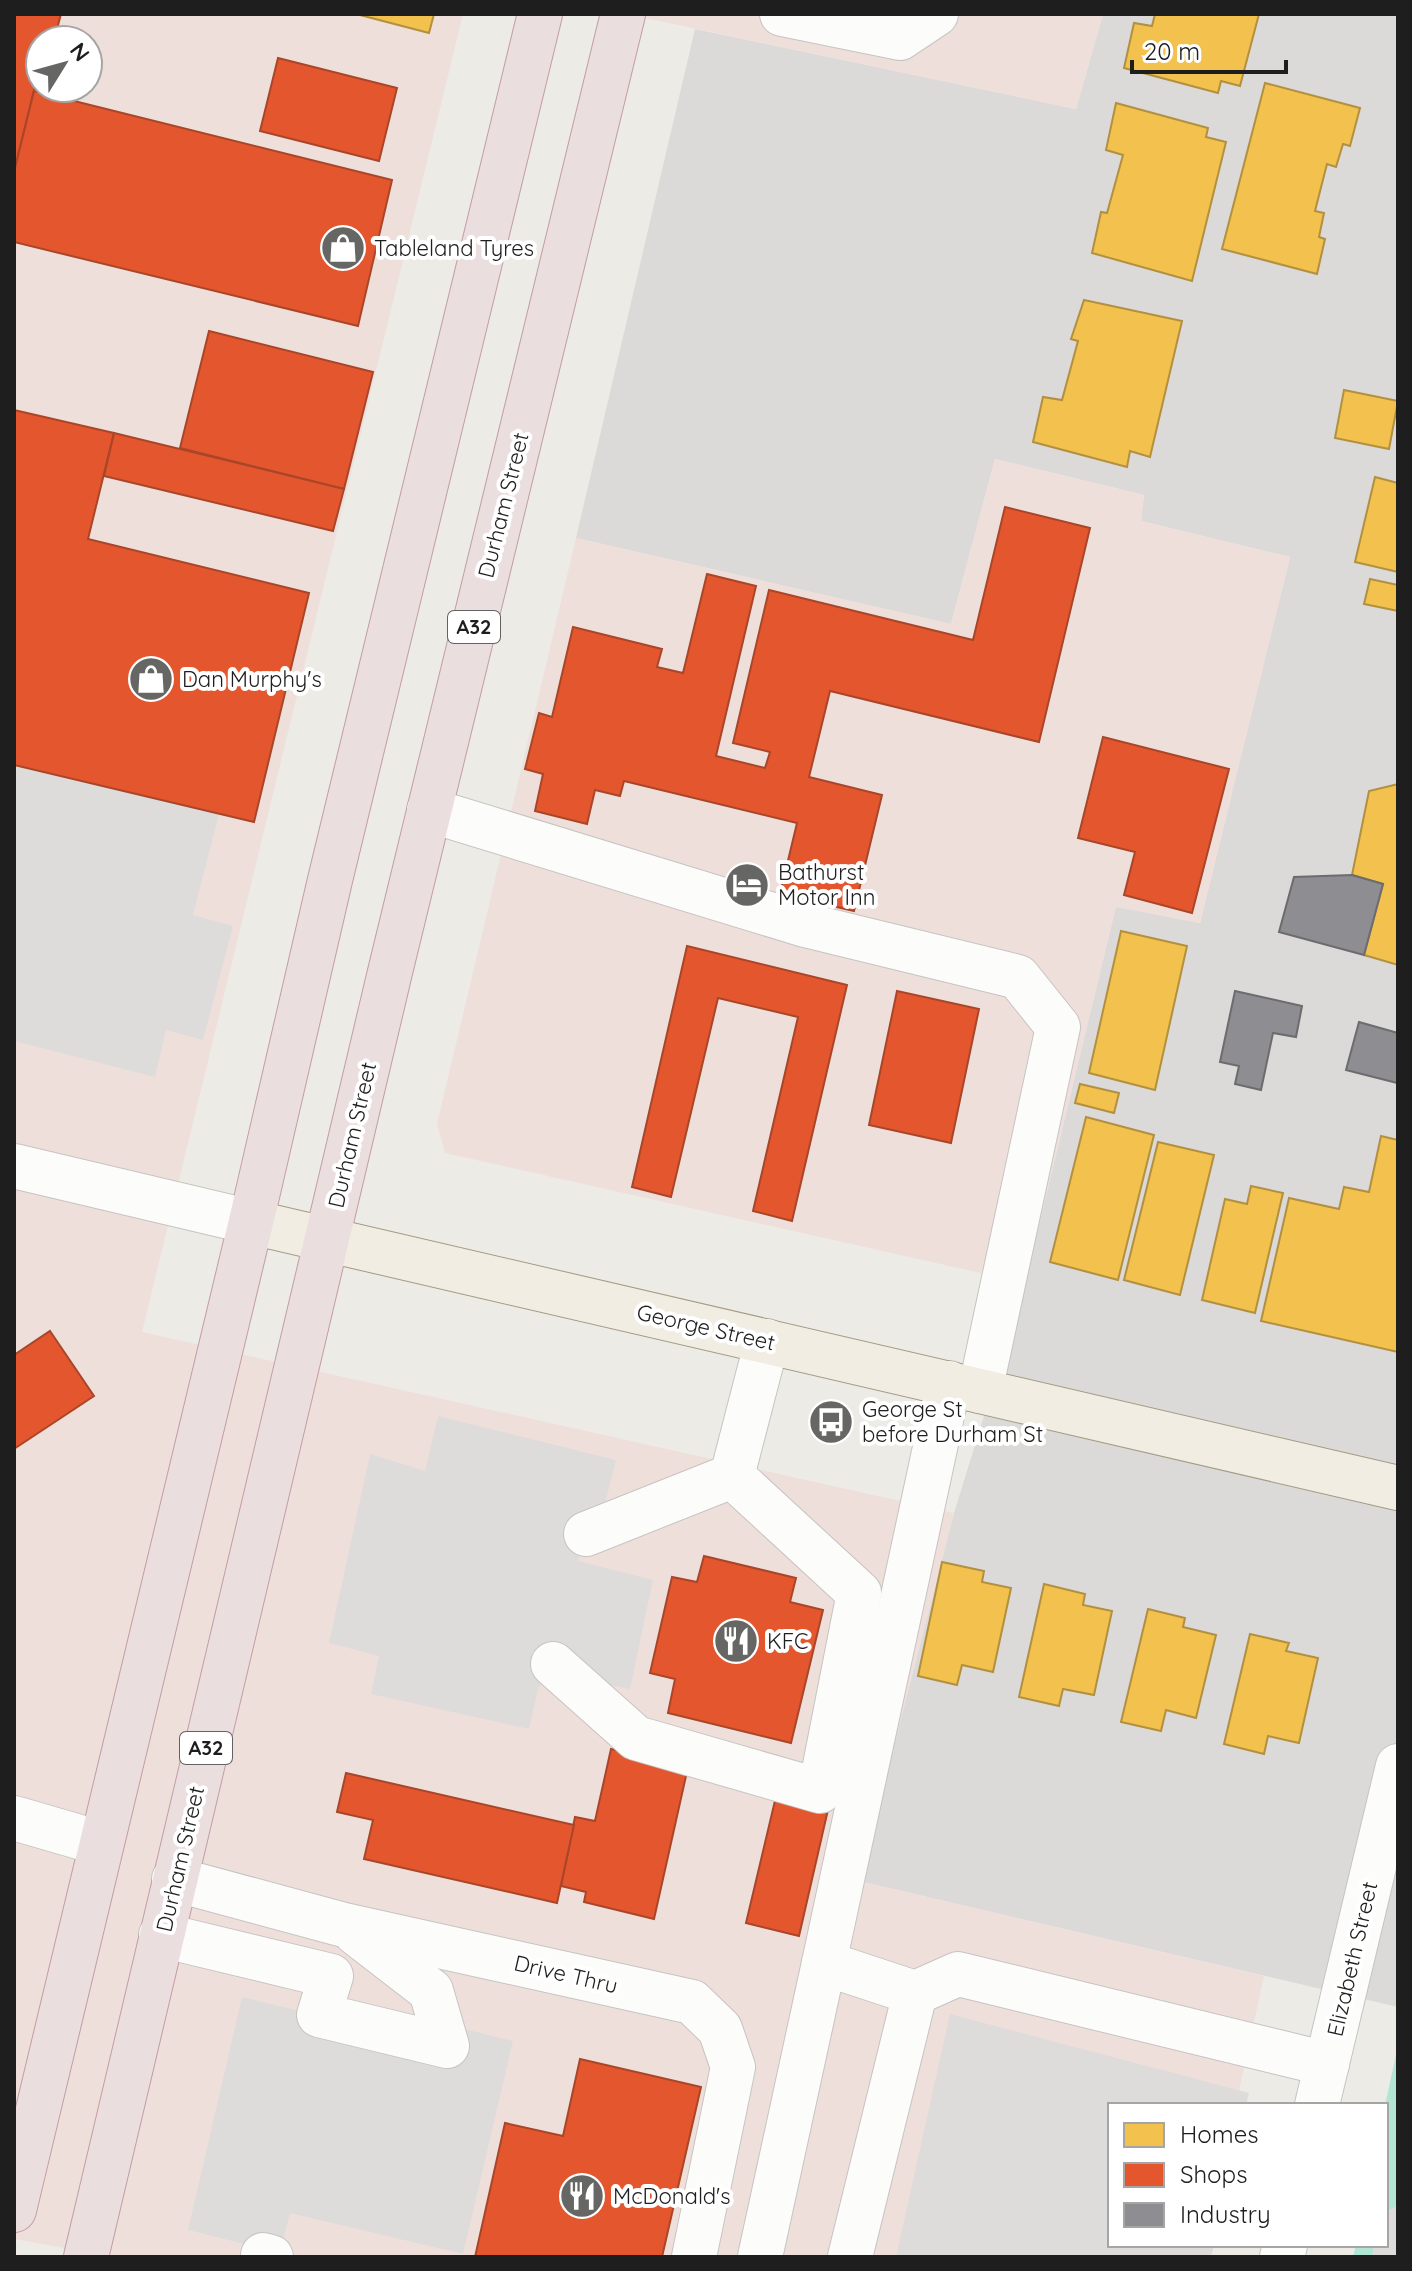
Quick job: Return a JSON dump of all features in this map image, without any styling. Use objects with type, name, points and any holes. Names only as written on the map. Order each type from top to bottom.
[{"type":"highway","points":[[14,2210],[251,1222],[333,865],[540,14]]},
{"type":"highway","name":"Durham Street","points":[[86,2257],[429,810],[623,14]]},
{"type":"main road","name":"George Street","points":[[251,1222],[1398,1488]]},
{"type":"street","points":[[782,14],[900,38],[936,14]]},
{"type":"street","points":[[429,810],[805,925],[1018,977],[1058,1027],[964,1387],[824,1963],[760,2257]]},
{"type":"street","name":"George Street","points":[[14,1166],[251,1222]]},
{"type":"street","points":[[732,1476],[767,1341]]},
{"type":"street","points":[[586,1534],[732,1476]]},
{"type":"street","points":[[553,1664],[636,1738],[820,1791],[859,1593],[732,1476]]},
{"type":"street","name":"Elizabeth Street","points":[[1322,2084],[1398,1766]]},
{"type":"street","points":[[14,1818],[100,1843]]},
{"type":"street","name":"Drive Thru","points":[[174,1879],[344,1925],[692,2002],[720,2029],[733,2067],[694,2257]]},
{"type":"street","points":[[161,1935],[331,1976],[319,2015],[447,2046],[431,1991],[344,1925]]},
{"type":"street","points":[[824,1963],[915,1993],[958,1974],[1322,2084]]},
{"type":"street","points":[[850,2257],[915,1993]]},
{"type":"shaded area","points":[[14,14],[463,14],[142,1332],[954,1513],[859,1881],[1264,1976],[1236,2103],[1108,2103],[1108,2247],[1203,2257],[116,2257],[14,2239]]},
{"type":"shaded area","points":[[626,14],[1103,14],[1076,109]]},
{"type":"shaded area","points":[[1103,14],[1398,14],[1398,2007],[859,1881],[954,1513],[1025,1283],[1116,906],[1200,923],[1290,557],[1141,521],[1144,495],[995,459],[951,624],[576,538],[695,29],[1076,109]]},
{"type":"shaded area","points":[[995,459],[1144,495],[1141,521],[1290,557],[1200,923],[1116,907],[1025,1283],[445,1153],[437,1124],[576,538],[951,624]]},
{"type":"shaded area","points":[[14,765],[219,814],[193,915],[233,926],[203,1040],[166,1030],[155,1077],[14,1041]]},
{"type":"shaded area","points":[[438,1416],[616,1460],[606,1500],[586,1534],[578,1561],[653,1580],[630,1689],[584,1680],[553,1664],[538,1689],[529,1729],[371,1694],[379,1656],[329,1643],[370,1454],[425,1471]]},
{"type":"shaded area","points":[[242,1997],[446,2046],[452,2026],[513,2041],[463,2254],[290,2213],[280,2253],[188,2230]]},
{"type":"shaded area","points":[[950,2014],[1249,2093],[1246,2103],[1108,2103],[1108,2247],[1214,2247],[1211,2257],[896,2257]]},
{"type":"shaded area","points":[[1398,2205],[1398,2257],[1372,2257],[1374,2247],[1388,2247],[1388,2211]]},
{"type":"green space","points":[[1398,2046],[1398,2257],[1353,2257],[1356,2247],[1388,2247],[1388,2103],[1385,2103]]},
{"type":"building: Homes","points":[[356,14],[434,14],[429,33]]},
{"type":"building: Homes","points":[[1155,14],[1259,14],[1240,86],[1221,81],[1218,93],[1124,68],[1134,23],[1152,26]]},
{"type":"building: Homes","points":[[1265,83],[1360,108],[1350,146],[1343,144],[1336,167],[1327,164],[1315,211],[1324,213],[1319,237],[1325,239],[1317,274],[1222,249]]},
{"type":"building: Homes","points":[[1116,103],[1208,128],[1206,137],[1226,142],[1192,281],[1092,253],[1101,212],[1107,213],[1123,155],[1106,150]]},
{"type":"building: Homes","points":[[1084,300],[1182,321],[1150,457],[1130,451],[1127,467],[1033,442],[1043,397],[1062,400],[1078,341],[1071,339]]},
{"type":"building: Homes","points":[[1344,390],[1398,401],[1389,449],[1335,438]]},
{"type":"building: Homes","points":[[1375,477],[1398,483],[1398,572],[1355,562]]},
{"type":"building: Homes","points":[[1370,579],[1398,585],[1398,611],[1364,604]]},
{"type":"building: Homes","points":[[1398,784],[1398,965],[1364,955],[1383,884],[1352,875],[1369,791]]},
{"type":"building: Homes","points":[[1121,931],[1187,946],[1155,1090],[1089,1073]]},
{"type":"building: Homes","points":[[1080,1084],[1119,1093],[1114,1113],[1075,1103]]},
{"type":"building: Homes","points":[[1086,1117],[1154,1135],[1118,1280],[1050,1262]]},
{"type":"building: Homes","points":[[1381,1136],[1398,1140],[1398,1352],[1261,1321],[1289,1198],[1339,1209],[1344,1187],[1369,1192]]},
{"type":"building: Homes","points":[[1158,1142],[1214,1155],[1180,1295],[1124,1280]]},
{"type":"building: Homes","points":[[1251,1186],[1283,1193],[1255,1313],[1202,1300],[1225,1199],[1247,1204]]},
{"type":"building: Homes","points":[[942,1562],[984,1571],[982,1582],[1011,1588],[993,1672],[962,1665],[957,1685],[918,1676]]},
{"type":"building: Homes","points":[[1044,1584],[1085,1594],[1083,1605],[1112,1611],[1094,1695],[1063,1689],[1059,1706],[1019,1697]]},
{"type":"building: Homes","points":[[1148,1609],[1185,1618],[1183,1627],[1216,1635],[1196,1718],[1166,1710],[1161,1731],[1121,1722]]},
{"type":"building: Homes","points":[[1250,1634],[1289,1643],[1286,1651],[1318,1658],[1299,1743],[1268,1736],[1264,1754],[1224,1744]]},
{"type":"building: Shops","points":[[14,14],[61,14],[58,24],[24,24],[24,104],[31,104],[14,172]]},
{"type":"building: Shops","points":[[278,58],[397,88],[379,161],[260,131]]},
{"type":"building: Shops","points":[[31,104],[86,104],[392,180],[358,326],[14,242],[14,172]]},
{"type":"building: Shops","points":[[209,331],[373,372],[344,489],[180,448]]},
{"type":"building: Shops","name":"Dan Murphy's","points":[[14,410],[114,433],[88,539],[309,593],[254,822],[14,765]]},
{"type":"building: Shops","points":[[114,433],[344,489],[333,531],[104,476]]},
{"type":"building: Shops","points":[[1005,507],[1090,528],[1039,742],[830,691],[809,777],[882,795],[854,911],[780,894],[797,823],[624,781],[620,796],[595,790],[587,824],[535,811],[543,774],[525,769],[539,713],[552,717],[573,627],[662,649],[657,667],[683,673],[707,574],[756,586],[716,756],[765,768],[770,752],[733,743],[769,590],[973,640]]},
{"type":"building: Shops","points":[[1103,737],[1229,769],[1192,913],[1124,895],[1135,852],[1078,838]]},
{"type":"building: Shops","points":[[687,946],[847,985],[792,1221],[753,1211],[798,1017],[718,998],[671,1197],[632,1187]]},
{"type":"building: Shops","points":[[897,991],[979,1009],[951,1143],[869,1125]]},
{"type":"building: Shops","points":[[50,1331],[94,1396],[14,1449],[14,1355]]},
{"type":"building: Shops","name":"KFC","points":[[704,1556],[796,1578],[790,1602],[823,1610],[791,1743],[668,1713],[675,1679],[650,1673],[672,1577],[697,1582]]},
{"type":"building: Shops","points":[[611,1749],[688,1767],[654,1919],[584,1902],[586,1892],[561,1886],[575,1817],[595,1821]]},
{"type":"building: Shops","points":[[346,1773],[574,1825],[557,1903],[364,1859],[373,1820],[337,1812]]},
{"type":"building: Shops","points":[[778,1788],[830,1801],[799,1936],[746,1923]]},
{"type":"building: Shops","name":"McDonald's","points":[[580,2059],[701,2087],[662,2257],[475,2257],[505,2123],[563,2136]]},
{"type":"building: Industry","points":[[1352,875],[1383,884],[1364,955],[1279,932],[1294,877]]},
{"type":"building: Industry","points":[[1235,991],[1302,1006],[1296,1037],[1273,1033],[1261,1090],[1235,1084],[1239,1066],[1220,1062]]},
{"type":"building: Industry","points":[[1359,1022],[1398,1033],[1397,1083],[1346,1070]]},
{"type":"place","name":"Tableland Tyres","points":[[343,248]]},
{"type":"place","name":"Dan Murphy's","points":[[151,679]]},
{"type":"place","name":"Bathurst Motor Inn","points":[[747,885]]},
{"type":"place","name":"George St before Durham St","points":[[831,1422]]},
{"type":"place","name":"KFC","points":[[736,1641]]},
{"type":"place","name":"McDonald's","points":[[582,2196]]}]
